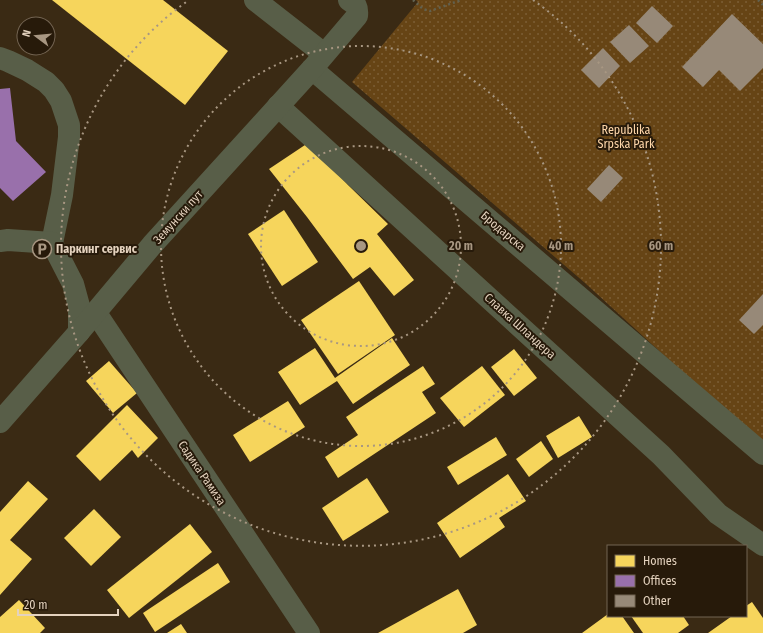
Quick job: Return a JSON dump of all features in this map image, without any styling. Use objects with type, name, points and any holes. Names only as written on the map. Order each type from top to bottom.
[{"type":"street","name":"Бродарска","points":[[255,0],[318,61],[763,454]]},
{"type":"street","points":[[318,61],[357,16],[358,10],[356,5],[349,0]]},
{"type":"street","points":[[0,58],[27,70],[46,82],[54,90],[61,101],[69,125],[70,137],[62,195],[52,243],[76,295],[79,306],[79,332]]},
{"type":"street","name":"Земунски пут","points":[[0,422],[96,313],[152,245],[318,61]]},
{"type":"street","name":"Славка Шландера","points":[[278,106],[661,455],[718,514],[763,545]]},
{"type":"street","points":[[0,241],[8,240],[52,243]]},
{"type":"street","name":"Садика Рамиза","points":[[96,313],[309,633]]},
{"type":"path","points":[[413,0],[424,9],[430,11],[461,0]]},
{"type":"path","points":[[758,0],[763,5]]},
{"type":"green space","name":"Republika Srpska Park","points":[[416,0],[763,0],[763,446],[585,283],[352,82],[418,2]]},
{"type":"building: Homes","points":[[52,0],[163,0],[228,51],[185,105]]},
{"type":"building: Homes","points":[[308,143],[388,224],[377,234],[414,280],[394,296],[370,267],[353,279],[269,169]]},
{"type":"building: Homes","points":[[284,210],[318,262],[282,286],[248,234]]},
{"type":"building: Homes","points":[[359,281],[395,335],[338,374],[301,320]]},
{"type":"building: Homes","points":[[392,338],[410,365],[353,404],[337,381],[300,405],[278,372],[315,348],[335,378]]},
{"type":"building: Homes","points":[[514,349],[537,378],[514,396],[491,367]]},
{"type":"building: Homes","points":[[109,361],[137,393],[113,413],[86,381]]},
{"type":"building: Homes","points":[[423,366],[435,384],[422,392],[436,413],[338,478],[325,457],[358,435],[346,417]]},
{"type":"building: Homes","points":[[482,366],[505,395],[464,427],[440,398]]},
{"type":"building: Homes","points":[[288,401],[305,427],[250,462],[233,435]]},
{"type":"building: Homes","points":[[127,405],[158,438],[138,458],[132,450],[100,481],[76,456]]},
{"type":"building: Homes","points":[[579,416],[592,437],[558,458],[546,436]]},
{"type":"building: Homes","points":[[496,437],[507,455],[458,485],[447,467]]},
{"type":"building: Homes","points":[[541,441],[553,459],[529,477],[516,459]]},
{"type":"building: Homes","points":[[508,474],[526,501],[499,518],[505,527],[460,558],[437,523]]},
{"type":"building: Homes","points":[[367,478],[389,512],[343,541],[322,508]]},
{"type":"building: Homes","points":[[28,481],[48,499],[10,540],[32,559],[0,595],[0,512]]},
{"type":"building: Homes","points":[[94,509],[121,537],[91,566],[64,538]]},
{"type":"building: Homes","points":[[190,524],[212,552],[129,618],[107,590]]},
{"type":"building: Homes","points":[[218,563],[230,582],[155,632],[143,613]]},
{"type":"building: Homes","points":[[458,589],[477,625],[463,633],[378,633]]},
{"type":"building: Homes","points":[[19,600],[45,628],[40,633],[0,633],[0,617]]},
{"type":"building: Homes","points":[[752,602],[763,618],[763,633],[708,633],[731,617],[747,617],[747,605]]},
{"type":"building: Homes","points":[[607,615],[607,617],[623,617],[634,633],[582,633]]},
{"type":"building: Homes","points":[[632,617],[684,617],[689,625],[678,633],[643,633]]},
{"type":"building: Homes","points":[[181,624],[187,633],[167,633]]},
{"type":"building: Offices","points":[[10,88],[16,141],[46,172],[13,201],[0,188],[0,89]]},
{"type":"building: Other","points":[[652,6],[673,26],[657,43],[636,23]]},
{"type":"building: Other","points":[[732,14],[763,44],[763,68],[740,91],[719,70],[703,87],[682,67]]},
{"type":"building: Other","points":[[629,25],[649,46],[630,63],[610,42]]},
{"type":"building: Other","points":[[603,48],[620,66],[599,88],[581,70]]},
{"type":"building: Other","points":[[609,165],[623,178],[601,202],[587,189]]},
{"type":"building: Other","points":[[763,294],[763,325],[754,334],[739,320]]},
{"type":"place","name":"Паркинг сервис","points":[[42,249]]}]
